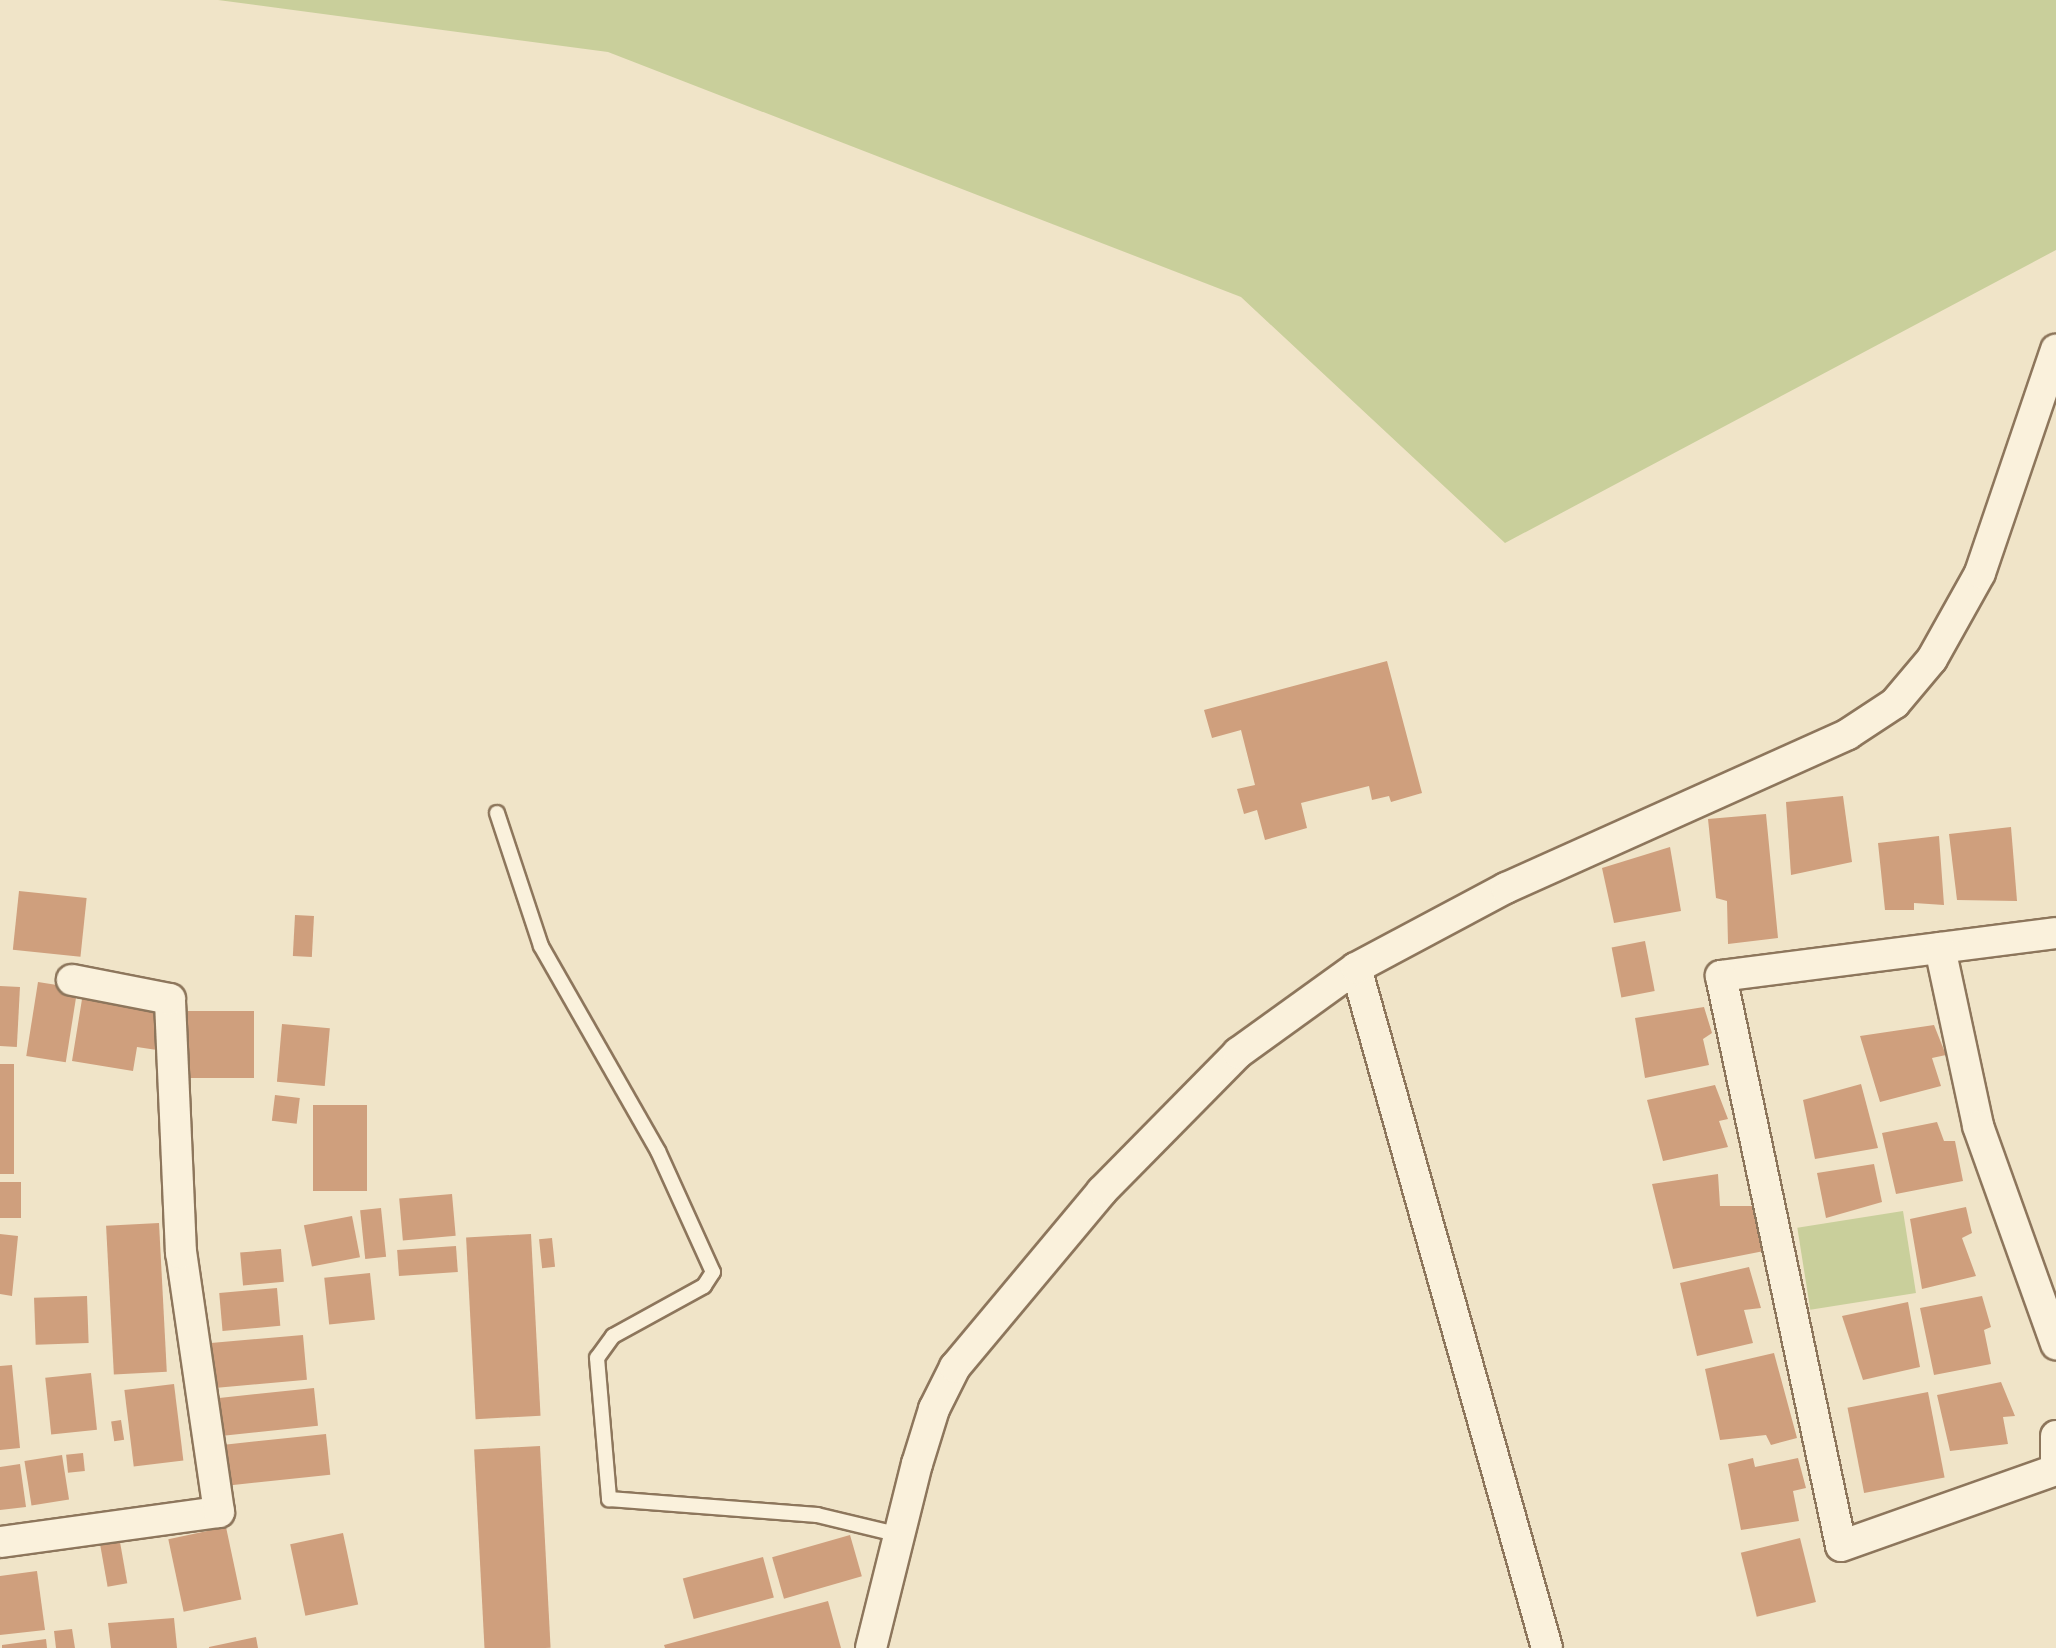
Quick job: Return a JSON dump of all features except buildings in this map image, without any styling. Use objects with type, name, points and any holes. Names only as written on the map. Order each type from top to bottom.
[{"type":"street","points":[[871,1648],[934,1409],[955,1367],[995,1313],[1102,1191],[1238,1053],[1356,968],[1506,888],[1848,734],[1895,703],[1932,659],[1980,573],[2056,350]]},
{"type":"street","points":[[2056,933],[1721,976],[1841,1546],[2056,1470]]},
{"type":"street","points":[[1940,948],[1978,1126],[2056,1344]]},
{"type":"street","points":[[1356,968],[1547,1648]]},
{"type":"street","points":[[0,1542],[219,1512],[181,1253],[170,999],[72,980]]},
{"type":"street","points":[[2056,1436],[2056,1460]]},
{"type":"lane","points":[[497,813],[541,946],[658,1151],[713,1272],[704,1286],[613,1336],[597,1358],[609,1499],[817,1515],[900,1535]]},
{"type":"green space","points":[[218,0],[2056,0],[2056,250],[1505,543],[1241,297],[608,52]]},
{"type":"green space","points":[[1903,1211],[1916,1293],[1810,1310],[1797,1228]]}]
